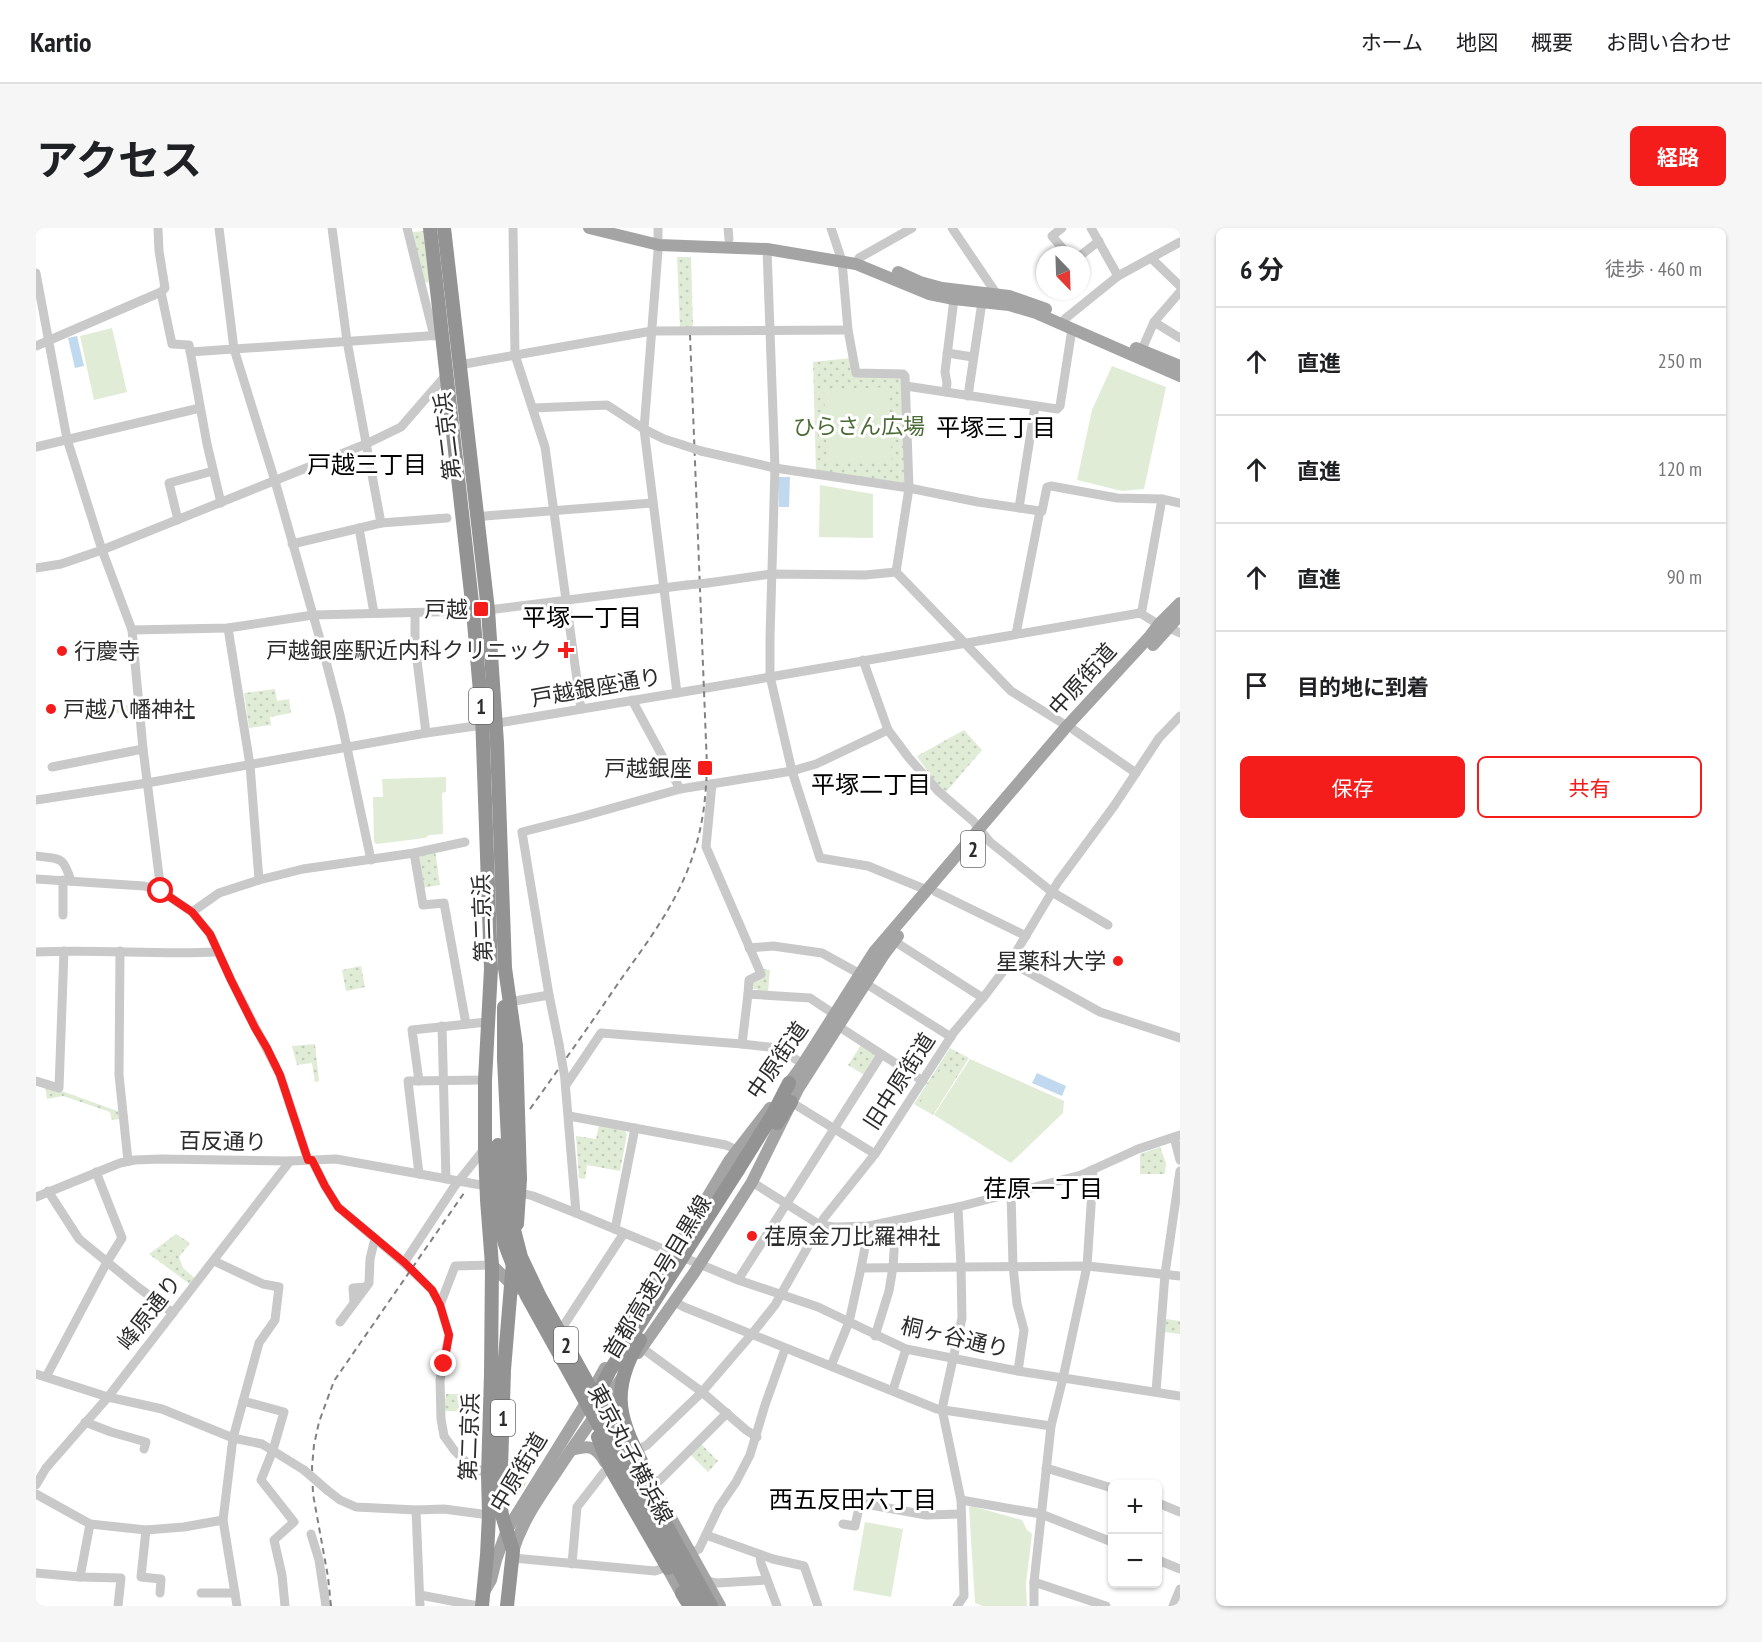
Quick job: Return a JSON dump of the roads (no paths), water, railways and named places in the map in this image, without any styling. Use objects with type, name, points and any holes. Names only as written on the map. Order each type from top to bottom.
[{"type":"highway","name":"第二京浜","points":[[430,228],[438,335],[447,374],[473,611],[489,724]]},
{"type":"highway","name":"第二京浜","points":[[444,228],[488,610],[489,724],[498,968],[487,1022],[485,1080],[486,1186],[492,1265],[489,1515],[481,1602]]},
{"type":"highway","name":"第二京浜","points":[[498,968],[509,1002],[516,1046],[519,1192],[504,1370],[501,1497],[502,1515],[513,1555],[507,1606]]},
{"type":"highway","name":"首都高速2号目黒線","points":[[498,968],[500,1210],[503,1234],[510,1257],[527,1296],[699,1606]]},
{"type":"highway","name":"首都高速2号目黒線","points":[[500,1060],[510,1210],[515,1240],[521,1257],[540,1297],[702,1582]]},
{"type":"highway","name":"首都高速2号目黒線","points":[[689,1606],[604,1454],[599,1439],[596,1412],[599,1394],[609,1372],[745,1175],[789,1083]]},
{"type":"highway","name":"首都高速2号目黒線","points":[[711,1606],[702,1582],[627,1431],[621,1409],[621,1387],[632,1353],[791,1102]]},
{"type":"main road","points":[[588,228],[860,258],[920,282],[1000,299],[1066,323],[1140,355],[1180,376]]},
{"type":"main road","points":[[620,228],[658,237],[729,234],[767,241],[841,257],[917,290],[982,302],[1000,299]]},
{"type":"main road","points":[[1140,355],[1180,366]]},
{"type":"main road","name":"中原街道","points":[[1170,628],[1180,603]]},
{"type":"main road","name":"中原街道","points":[[791,1102],[836,1020],[863,978],[932,891],[1150,636],[1170,628],[1180,615]]},
{"type":"main road","name":"中原街道","points":[[863,978],[874,952],[932,891]]},
{"type":"main road","name":"中原街道","points":[[481,1602],[491,1580],[507,1530],[584,1406],[674,1253],[737,1150],[836,1020]]},
{"type":"main road","name":"中原街道","points":[[513,1555],[519,1532],[571,1450],[700,1264],[745,1175]]},
{"type":"main road","name":"東京丸子横浜線","points":[[517,1228],[529,1269],[594,1386],[654,1486],[702,1582],[720,1606]]},
{"type":"main road","name":"東京丸子横浜線","points":[[492,1265],[520,1295],[533,1316],[584,1406],[689,1606]]},
{"type":"main road","name":"東京丸子横浜線","points":[[624,1375],[622,1405],[634,1452]]},
{"type":"main road","points":[[571,1450],[591,1447],[600,1454],[657,1556],[667,1567]]},
{"type":"main road","points":[[501,1497],[512,1505],[522,1503]]},
{"type":"street","points":[[36,346],[161,292],[165,288],[158,228]]},
{"type":"street","points":[[219,228],[234,349],[313,615],[347,747],[371,860]]},
{"type":"street","points":[[332,228],[346,341],[381,523]]},
{"type":"street","points":[[190,352],[438,335],[421,286],[407,228]]},
{"type":"street","points":[[513,228],[515,355],[545,447],[581,709]]},
{"type":"street","points":[[831,228],[841,257],[848,330],[856,372],[903,374],[905,376],[909,488],[896,572]]},
{"type":"street","points":[[860,258],[912,228]]},
{"type":"street","points":[[952,228],[1000,299]]},
{"type":"street","points":[[1060,246],[1052,236],[1062,228]]},
{"type":"street","points":[[1091,228],[1118,276]]},
{"type":"street","points":[[658,237],[644,429],[677,693]]},
{"type":"street","points":[[1090,248],[1099,242]]},
{"type":"street","points":[[906,386],[1057,409],[1060,406],[1066,323],[1118,276],[1180,242]]},
{"type":"street","points":[[767,249],[775,468],[770,676],[792,771],[820,858],[868,866],[932,891],[1026,936]]},
{"type":"street","points":[[1151,258],[1180,286]]},
{"type":"street","points":[[36,273],[68,440],[102,550],[132,630],[143,749],[161,891]]},
{"type":"street","points":[[421,286],[436,285]]},
{"type":"street","points":[[161,292],[172,344],[189,345],[221,503]]},
{"type":"street","points":[[1140,355],[1154,322],[1180,292]]},
{"type":"street","points":[[946,392],[945,372],[954,298]]},
{"type":"street","points":[[968,396],[982,302]]},
{"type":"street","points":[[1154,322],[1180,338]]},
{"type":"street","points":[[459,365],[652,331],[848,330]]},
{"type":"street","points":[[947,353],[973,357]]},
{"type":"street","points":[[36,568],[61,564],[102,550],[366,444],[400,427],[447,374]]},
{"type":"street","points":[[533,408],[607,405],[664,439],[701,451],[775,468],[909,488],[1040,512]]},
{"type":"street","points":[[1019,508],[1035,406]]},
{"type":"street","points":[[36,447],[200,408]]},
{"type":"street","points":[[178,520],[169,483],[213,471]]},
{"type":"street","points":[[1016,634],[1047,487],[1116,498],[1162,499],[1180,503]]},
{"type":"street","points":[[1162,499],[1140,613],[1170,628]]},
{"type":"street","points":[[477,519],[485,516],[652,503]]},
{"type":"street","points":[[292,544],[381,523],[447,518]]},
{"type":"street","points":[[359,528],[374,613]]},
{"type":"street","points":[[488,610],[771,574],[865,575],[896,572]]},
{"type":"street","points":[[896,572],[1011,691],[1137,773]]},
{"type":"street","points":[[132,630],[228,628],[313,615],[473,611]]},
{"type":"street","points":[[415,613],[415,644],[426,733]]},
{"type":"street","name":"戸越銀座通り","points":[[36,800],[1140,613]]},
{"type":"street","points":[[228,628],[250,765],[259,880]]},
{"type":"street","points":[[862,660],[888,730],[938,791],[990,842],[1052,892],[1108,925]]},
{"type":"street","points":[[632,700],[680,789]]},
{"type":"street","name":"旧中原街道","points":[[634,1452],[647,1446],[702,1392],[775,1305],[820,1225],[875,1154],[951,1037],[1010,962],[1052,892],[1137,773],[1159,738],[1180,716]]},
{"type":"street","points":[[576,1213],[569,1116],[560,1044],[549,995],[522,831],[680,789],[792,771],[816,764],[888,730]]},
{"type":"street","points":[[52,767],[143,749]]},
{"type":"street","points":[[712,784],[706,847],[761,974],[749,980],[742,1044]]},
{"type":"street","points":[[192,912],[219,893],[259,880],[303,869],[414,853],[465,842]]},
{"type":"street","points":[[414,853],[423,905],[444,903],[466,1024]]},
{"type":"street","points":[[36,856],[60,859],[65,864],[67,881],[63,915]]},
{"type":"street","points":[[36,879],[144,886],[161,891],[192,912],[210,934],[280,1075],[310,1160],[338,1207],[405,1263],[432,1290],[440,1305],[449,1335],[440,1380],[444,1436],[466,1462],[488,1475]]},
{"type":"street","points":[[894,941],[983,998]]},
{"type":"street","points":[[749,948],[773,946],[822,952],[951,1037]]},
{"type":"street","points":[[36,1081],[59,1088],[64,951]]},
{"type":"street","points":[[36,952],[120,951],[163,954],[217,952]]},
{"type":"street","points":[[120,951],[119,1075],[128,1161]]},
{"type":"street","points":[[1010,962],[1100,1012],[1180,1038]]},
{"type":"street","points":[[748,994],[810,998],[881,1055],[923,1081]]},
{"type":"street","points":[[509,1002],[549,995]]},
{"type":"street","points":[[419,1081],[412,1030],[487,1022]]},
{"type":"street","points":[[442,1026],[446,1179]]},
{"type":"street","points":[[565,1082],[601,1034],[778,1048],[803,1064]]},
{"type":"street","points":[[738,1280],[881,1055]]},
{"type":"street","points":[[419,1174],[408,1081],[485,1080]]},
{"type":"street","points":[[791,1102],[875,1154]]},
{"type":"street","points":[[569,1116],[726,1145],[737,1150]]},
{"type":"street","points":[[562,1328],[619,1231],[635,1128]]},
{"type":"street","points":[[745,1175],[820,1225],[869,1226],[958,1207],[1081,1175],[1138,1149],[1177,1136],[1180,1160]]},
{"type":"street","points":[[405,1263],[459,1181],[485,1148]]},
{"type":"street","name":"百反通り","points":[[36,1197],[128,1161],[336,1159],[519,1192],[576,1213]]},
{"type":"street","name":"峰原通り","points":[[36,1485],[46,1468],[108,1397],[290,1161]]},
{"type":"street","points":[[1034,1606],[1034,1582],[1051,1426],[1087,1266],[1092,1170]]},
{"type":"street","points":[[1156,1392],[1165,1274],[1180,1171]]},
{"type":"street","points":[[96,1172],[122,1238],[41,1375],[108,1397],[162,1409],[233,1438],[262,1444],[304,1470],[340,1500],[356,1507],[444,1509],[489,1515]]},
{"type":"street","points":[[48,1191],[79,1239],[173,1313]]},
{"type":"street","points":[[1011,1193],[1013,1266],[1017,1304],[1024,1330],[1018,1371]]},
{"type":"street","points":[[958,1207],[962,1318],[942,1409],[961,1500],[964,1596],[959,1606]]},
{"type":"street","name":"桐ヶ谷通り","points":[[576,1213],[738,1280],[818,1307],[906,1349],[1018,1371],[1180,1396]]},
{"type":"street","points":[[875,1336],[887,1302],[893,1267],[896,1221]]},
{"type":"street","points":[[831,1366],[849,1322],[869,1226]]},
{"type":"street","points":[[340,1322],[369,1283],[370,1259],[375,1238]]},
{"type":"street","points":[[214,1261],[263,1284],[279,1287],[275,1320],[258,1343],[233,1438],[228,1467],[223,1520],[237,1606]]},
{"type":"street","points":[[440,1305],[455,1266],[492,1265]]},
{"type":"street","points":[[861,1268],[1087,1266],[1180,1276]]},
{"type":"street","points":[[675,1302],[785,1349],[942,1409],[1051,1426]]},
{"type":"street","points":[[642,1348],[702,1392],[757,1437]]},
{"type":"street","points":[[690,1554],[699,1549],[719,1507],[736,1482],[750,1455],[785,1349]]},
{"type":"street","points":[[893,1390],[906,1349]]},
{"type":"street","points":[[243,1401],[284,1412],[261,1480],[294,1522],[274,1540],[282,1575],[285,1606]]},
{"type":"street","points":[[654,1486],[728,1413]]},
{"type":"street","points":[[86,1422],[146,1442],[144,1449]]},
{"type":"street","points":[[36,1464],[46,1468]]},
{"type":"street","points":[[572,1564],[577,1508],[608,1467]]},
{"type":"street","points":[[1046,1468],[1108,1487]]},
{"type":"street","points":[[36,1494],[90,1524],[146,1530],[184,1527],[223,1520]]},
{"type":"street","points":[[961,1500],[1041,1514],[1108,1540]]},
{"type":"street","points":[[843,1524],[855,1526],[860,1503],[926,1515],[961,1514]]},
{"type":"street","points":[[1162,1505],[1180,1512]]},
{"type":"street","points":[[416,1510],[420,1606]]},
{"type":"street","points":[[80,1577],[90,1524]]},
{"type":"street","points":[[146,1530],[141,1577],[161,1579],[160,1593]]},
{"type":"street","points":[[311,1534],[319,1563],[326,1606]]},
{"type":"street","points":[[706,1535],[750,1549],[760,1555],[804,1566],[818,1606]]},
{"type":"street","points":[[513,1555],[572,1564],[656,1571],[667,1567]]},
{"type":"street","points":[[760,1555],[777,1606]]},
{"type":"street","points":[[1162,1562],[1180,1569]]},
{"type":"street","points":[[36,1573],[121,1578],[118,1606]]},
{"type":"street","points":[[702,1582],[767,1580]]},
{"type":"street","points":[[1034,1582],[1106,1606]]},
{"type":"street","points":[[1173,1606],[1180,1589]]},
{"type":"street","points":[[201,1593],[235,1593]]},
{"type":"street","points":[[420,1595],[481,1602]]},
{"type":"water","points":[[77,336],[84,366],[75,368],[68,338]]},
{"type":"water","points":[[779,477],[790,477],[789,507],[779,507]]},
{"type":"water","points":[[1037,1073],[1066,1086],[1062,1096],[1032,1083]]},
{"type":"railway","points":[[530,1109],[662,920],[688,870],[700,831],[707,767],[690,335]]},
{"type":"railway","points":[[331,1606],[313,1494],[312,1467],[319,1422],[334,1381],[464,1193]]},
{"type":"place","name":"戸越","points":[[481,609]]},
{"type":"place","name":"戸越銀座駅近内科クリニック","points":[[566,650]]},
{"type":"place","name":"行慶寺","points":[[62,651]]},
{"type":"place","name":"戸越八幡神社","points":[[51,709]]},
{"type":"place","name":"戸越銀座","points":[[705,768]]},
{"type":"place","name":"星薬科大学","points":[[1118,961]]},
{"type":"place","name":"荏原金刀比羅神社","points":[[752,1236]]},
{"type":"district","name":"平塚三丁目","points":[[996,427]]},
{"type":"district","name":"戸越三丁目","points":[[367,464]]},
{"type":"district","name":"平塚一丁目","points":[[582,617]]},
{"type":"district","name":"平塚二丁目","points":[[871,784]]},
{"type":"district","name":"荏原一丁目","points":[[1043,1188]]},
{"type":"district","name":"西五反田六丁目","points":[[853,1499]]},
{"type":"park label","name":"ひらさん広場","points":[[859,426]]}]
